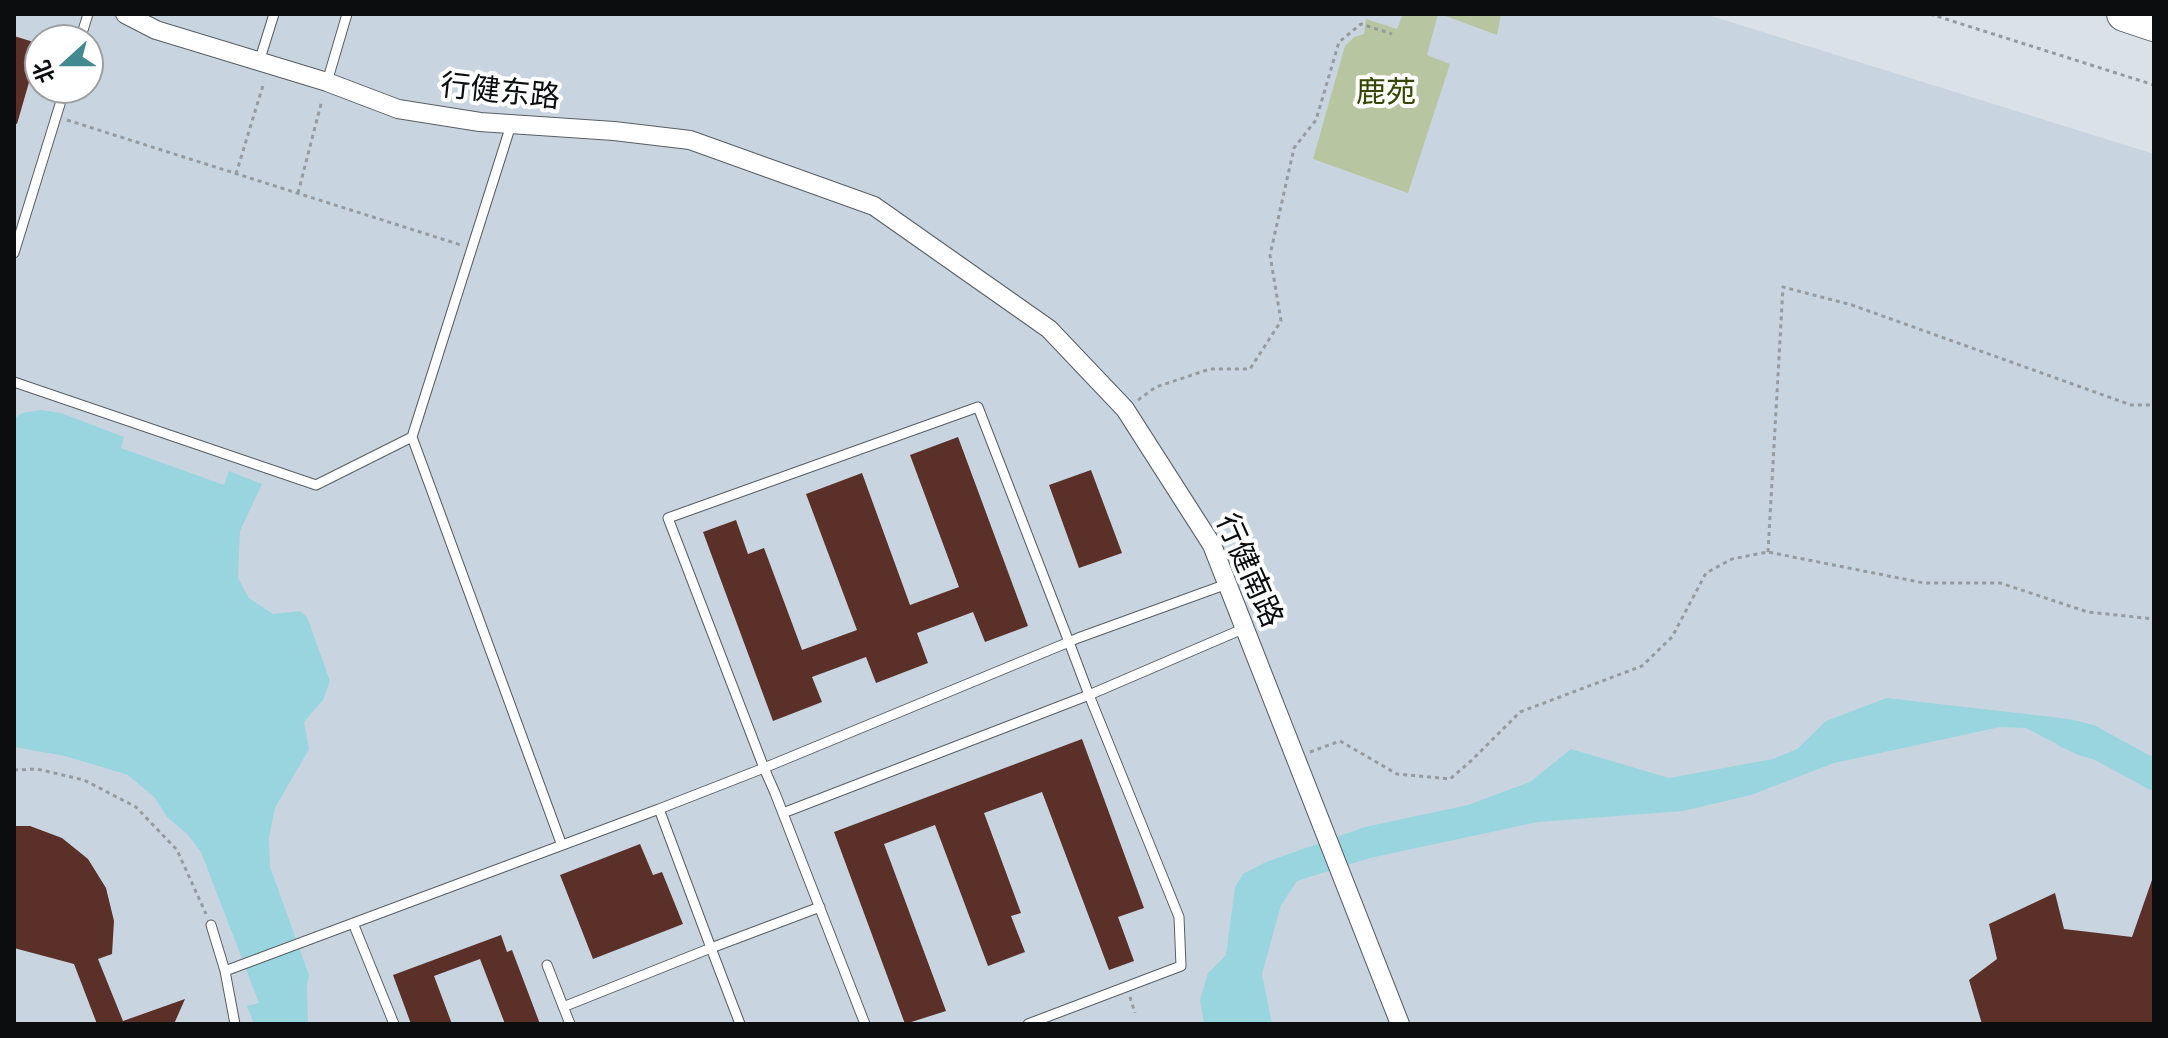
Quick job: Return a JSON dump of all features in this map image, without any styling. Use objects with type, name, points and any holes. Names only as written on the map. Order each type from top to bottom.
[{"type":"highway","points":[[2124,14],[2154,24]]},
{"type":"street","name":"行健东路","points":[[125,14],[156,30],[327,82],[398,109],[480,122],[614,131],[690,140],[874,206]]},
{"type":"street","name":"行健南路","points":[[874,206],[1049,329],[1125,409],[1212,545],[1400,1024]]},
{"type":"lane","points":[[264,64],[274,14]]},
{"type":"lane","points":[[327,82],[347,14]]},
{"type":"lane","points":[[14,253],[60,104]]},
{"type":"lane","points":[[511,124],[412,437],[561,843]]},
{"type":"lane","points":[[14,382],[316,485],[412,437]]},
{"type":"lane","points":[[865,1024],[668,518],[978,407],[1179,917],[1181,966],[1028,1024]]},
{"type":"lane","points":[[225,971],[561,843],[659,809],[1069,642],[1227,584]]},
{"type":"lane","points":[[783,813],[1089,695],[1245,628]]},
{"type":"lane","points":[[659,809],[740,1024]]},
{"type":"lane","points":[[563,1007],[820,907]]},
{"type":"lane","points":[[353,923],[394,1024]]},
{"type":"lane","points":[[211,925],[225,971],[235,1024]]},
{"type":"lane","points":[[547,965],[570,1024]]},
{"type":"path","points":[[1930,14],[2154,85]]},
{"type":"path","points":[[1125,409],[1156,387],[1210,369],[1250,369],[1281,321],[1270,255],[1294,148],[1316,120],[1339,42],[1361,24],[1392,34]]},
{"type":"path","points":[[236,174],[264,64]]},
{"type":"path","points":[[298,193],[327,82]]},
{"type":"path","points":[[56,117],[472,248]]},
{"type":"path","points":[[1768,552],[1783,287],[1852,305],[2131,405],[2154,405]]},
{"type":"path","points":[[1302,755],[1340,741],[1397,774],[1450,779],[1520,712],[1642,666],[1672,637],[1706,573],[1732,559],[1768,552],[1924,583],[2000,583],[2088,612],[2154,619]]},
{"type":"path","points":[[14,770],[37,769],[84,780],[136,807],[177,850],[211,925]]},
{"type":"shaded area","points":[[14,14],[1705,14],[2154,154],[2154,1024],[14,1024]]},
{"type":"green space","name":"鹿苑","points":[[1403,14],[1438,14],[1427,55],[1450,64],[1408,193],[1313,159],[1345,46],[1354,37],[1364,34],[1366,19],[1397,29]]},
{"type":"green space","name":"鹿苑","points":[[1440,14],[1501,14],[1497,35]]},
{"type":"water","points":[[41,410],[61,413],[124,437],[121,448],[224,485],[229,471],[262,484],[240,531],[238,578],[249,598],[273,614],[300,611],[307,617],[330,681],[323,700],[304,722],[309,749],[275,808],[269,838],[270,867],[309,975],[308,1024],[254,1024],[247,1006],[259,1003],[201,852],[187,834],[167,817],[155,798],[128,775],[65,756],[14,747],[14,419],[22,413]]},
{"type":"water","points":[[1887,698],[2061,718],[2103,730],[2107,763],[2078,755],[2026,728],[2000,727],[1834,763],[1751,795],[1683,811],[1538,822],[1370,858],[1297,881],[1281,905],[1262,974],[1272,1024],[1204,1024],[1200,1000],[1208,973],[1226,955],[1235,887],[1243,874],[1266,862],[1365,827],[1468,805],[1530,782],[1571,749],[1669,778],[1773,759],[1797,749],[1826,721]]},
{"type":"building","points":[[14,36],[24,39],[24,100],[17,124],[14,123]]},
{"type":"building","points":[[958,437],[1028,626],[985,642],[973,612],[917,633],[928,663],[876,683],[866,657],[812,677],[822,702],[773,721],[703,532],[736,520],[748,554],[764,548],[802,650],[857,630],[806,494],[862,473],[910,605],[959,587],[910,455]]},
{"type":"building","points":[[1091,470],[1122,553],[1079,568],[1049,485]]},
{"type":"building","points":[[1082,739],[1144,908],[1118,917],[1134,961],[1109,970],[1042,792],[984,813],[1021,913],[1011,916],[1025,952],[988,966],[935,825],[884,844],[946,1011],[905,1024],[834,832]]},
{"type":"building","points":[[14,826],[30,826],[62,838],[88,859],[106,888],[114,921],[112,954],[98,959],[123,1021],[185,999],[174,1024],[97,1024],[74,964],[14,948]]},
{"type":"building","points":[[640,844],[653,875],[662,872],[683,924],[593,959],[560,875]]},
{"type":"building","points":[[2152,880],[2154,1024],[1982,1024],[1969,980],[1997,959],[1989,924],[2055,893],[2064,929],[2132,937]]},
{"type":"building","points":[[501,935],[507,952],[512,950],[540,1024],[505,1024],[480,959],[434,976],[452,1024],[411,1024],[393,975]]},
{"type":"waterway","points":[[2068,734],[2088,739],[2154,775]]}]
